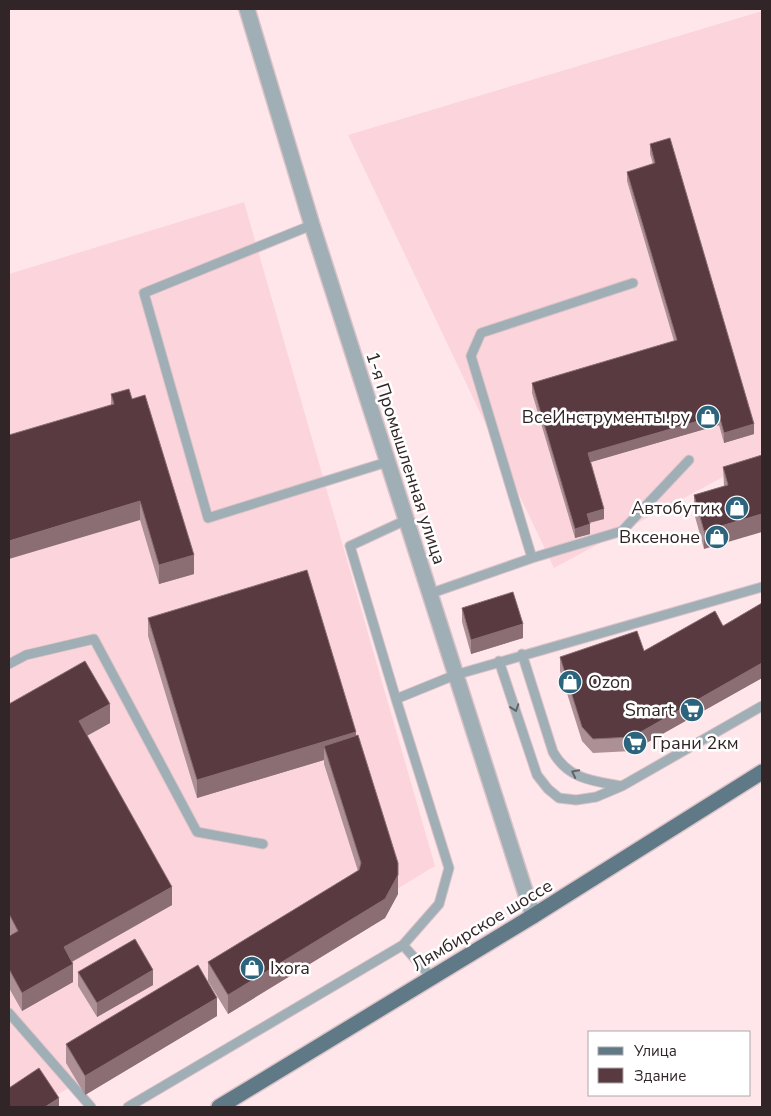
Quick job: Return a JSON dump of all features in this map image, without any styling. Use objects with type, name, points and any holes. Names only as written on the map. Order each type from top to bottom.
[{"type":"main road","name":"Лямбирское шоссе","points":[[219,1107],[533,916],[762,772]]},
{"type":"street","name":"1-я Промышленная улица","points":[[247,9],[312,225],[533,916]]},
{"type":"lane","points":[[312,225],[144,293],[208,518],[387,462]]},
{"type":"lane","points":[[532,558],[471,356],[481,333],[633,283]]},
{"type":"lane","points":[[429,594],[532,558],[622,531],[689,460]]},
{"type":"lane","points":[[128,1107],[403,945],[439,904],[448,868],[350,546],[406,520]]},
{"type":"lane","points":[[396,699],[456,675],[499,661],[762,587]]},
{"type":"lane","points":[[9,664],[26,655],[94,638],[197,832],[262,844]]},
{"type":"lane","points":[[522,654],[553,752],[558,762],[580,777],[596,782],[622,786]]},
{"type":"lane","points":[[499,661],[537,774],[548,789],[559,798],[576,800],[596,797],[622,786],[762,706]]},
{"type":"lane","points":[[403,945],[432,978]]},
{"type":"lane","points":[[9,1013],[91,1107]]},
{"type":"shaded area","points":[[762,11],[762,456],[554,568],[348,135]]},
{"type":"shaded area","points":[[244,202],[435,866],[37,1107],[9,1107],[9,274]]},
{"type":"building","points":[[670,138],[754,424],[724,433],[719,415],[588,453],[604,509],[587,514],[590,524],[575,529],[532,383],[677,340],[627,172],[655,163],[650,144]]},
{"type":"building","points":[[129,389],[132,399],[145,395],[194,555],[159,565],[140,501],[9,541],[9,435],[114,404],[111,394]]},
{"type":"building","name":"Автобутик","points":[[762,455],[762,514],[704,531],[694,495],[728,485],[723,467]]},
{"type":"building","points":[[307,570],[356,732],[197,780],[148,618]]},
{"type":"building","points":[[513,592],[523,624],[471,640],[462,608]]},
{"type":"building","points":[[762,603],[762,663],[632,737],[593,739],[582,727],[560,657],[637,631],[644,651],[715,611],[723,626]]},
{"type":"building","points":[[85,661],[110,704],[79,721],[172,887],[64,947],[73,964],[22,993],[9,969],[9,936],[18,931],[9,914],[9,704]]},
{"type":"building","points":[[358,735],[398,863],[398,875],[385,899],[228,995],[208,962],[359,870],[361,863],[324,746]]},
{"type":"building","points":[[135,939],[153,970],[97,1003],[78,972]]},
{"type":"building","points":[[198,965],[217,998],[85,1076],[66,1044]]},
{"type":"building","points":[[39,1068],[59,1098],[45,1107],[10,1107],[9,1088]]},
{"type":"place","name":"ВсеИнструменты.ру","points":[[708,417]]},
{"type":"place","name":"Автобутик","points":[[737,508]]},
{"type":"place","name":"Вксеноне","points":[[717,537]]},
{"type":"place","name":"Ozon","points":[[570,682]]},
{"type":"place","name":"Smart","points":[[692,710]]},
{"type":"place","name":"Грани 2км","points":[[635,743]]},
{"type":"place","name":"Ixora","points":[[252,968]]}]
